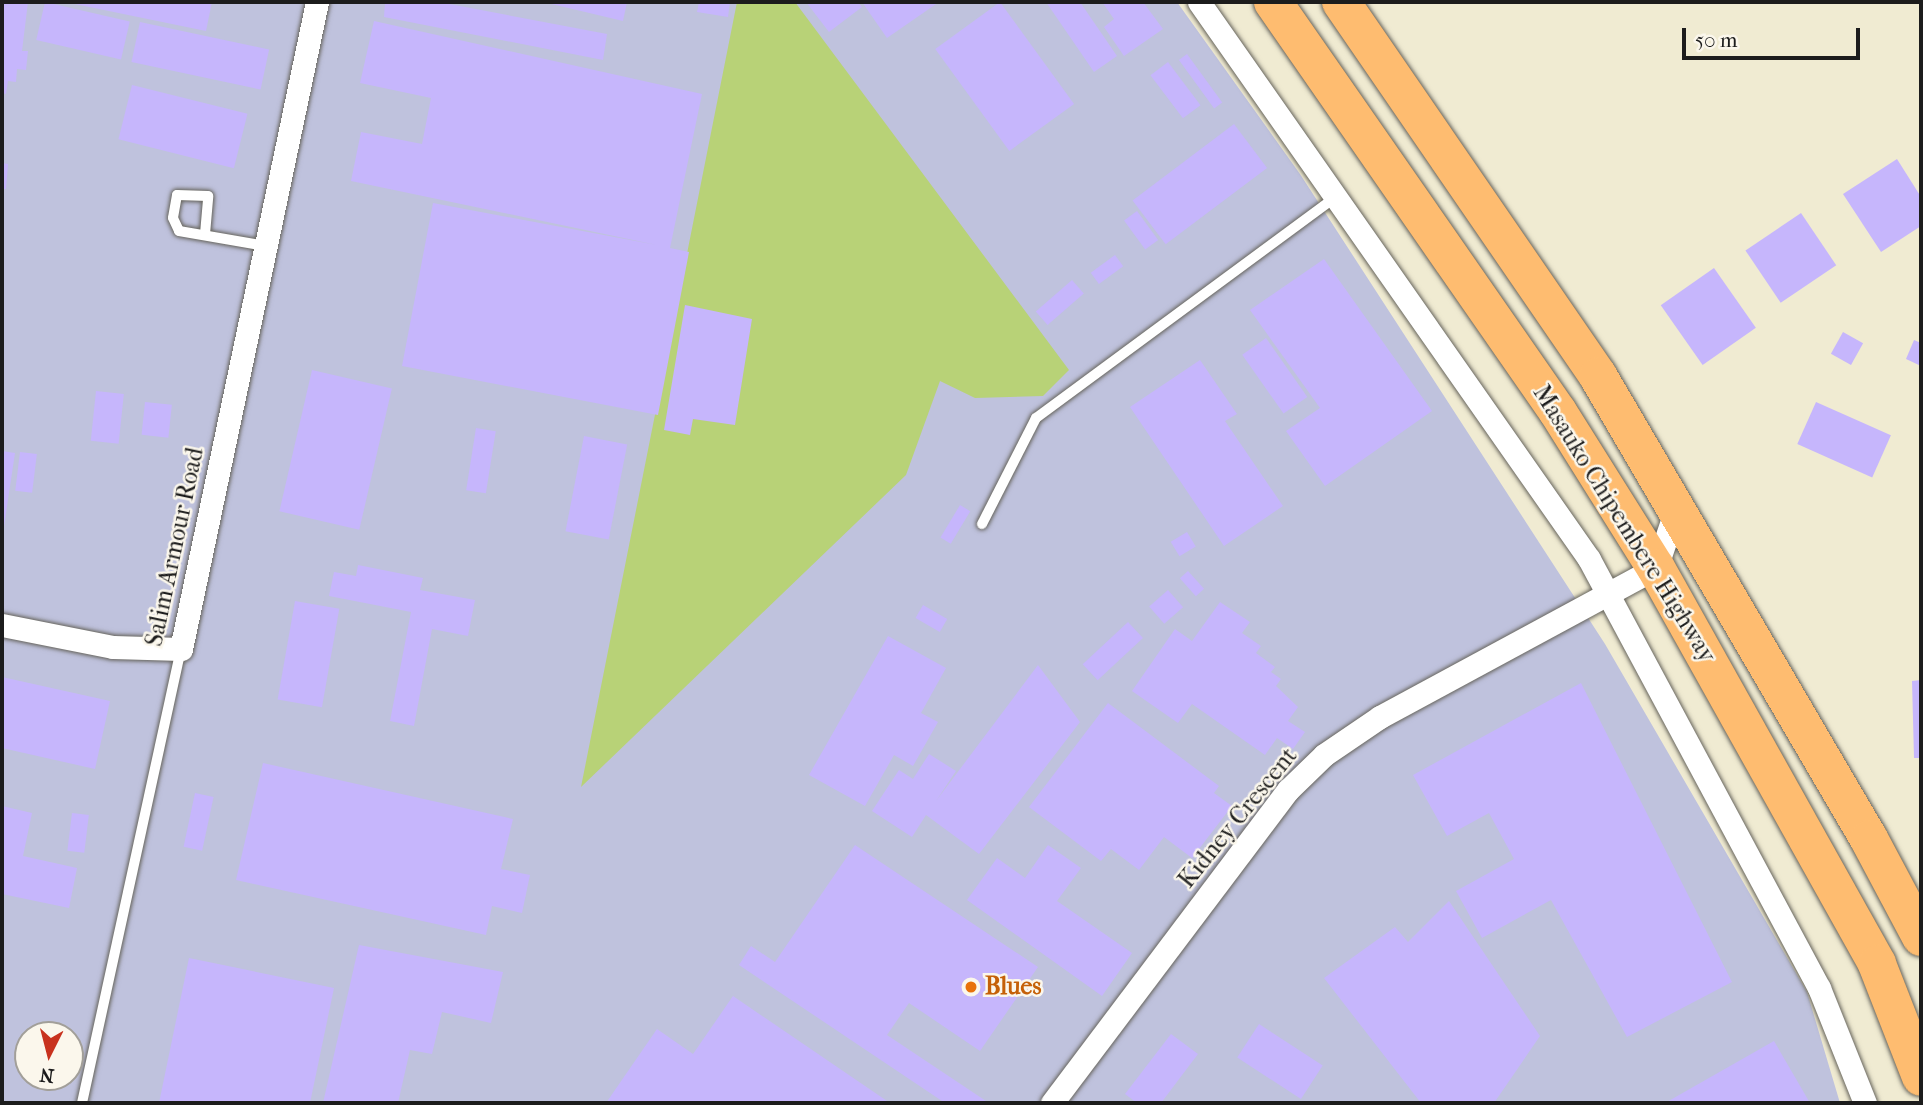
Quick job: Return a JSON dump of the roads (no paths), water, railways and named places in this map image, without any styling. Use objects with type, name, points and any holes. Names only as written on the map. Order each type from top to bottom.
[{"type":"highway","name":"Masauko Chipembere Highway","points":[[1273,2],[1558,412],[1656,568],[1871,952],[1921,1077]]},
{"type":"highway","name":"Masauko Chipembere Highway","points":[[1341,2],[1598,376],[1677,506],[1921,937]]},
{"type":"street","name":"Salim Armour Road","points":[[181,649],[317,2]]},
{"type":"street","points":[[1199,2],[1589,559],[1819,988],[1865,1103]]},
{"type":"street","points":[[1656,568],[1677,506]]},
{"type":"street","name":"Kidney Crescent","points":[[1052,1103],[1288,790],[1324,755],[1380,717],[1656,568]]},
{"type":"street","points":[[2,625],[113,647],[181,649]]},
{"type":"lane","points":[[205,234],[208,196],[177,195],[174,226],[205,234],[266,246]]},
{"type":"lane","points":[[982,524],[1036,418],[1337,196]]},
{"type":"lane","name":"Salim Armour Road","points":[[82,1103],[181,649]]},
{"type":"place","name":"Blues","points":[[971,987]]}]
